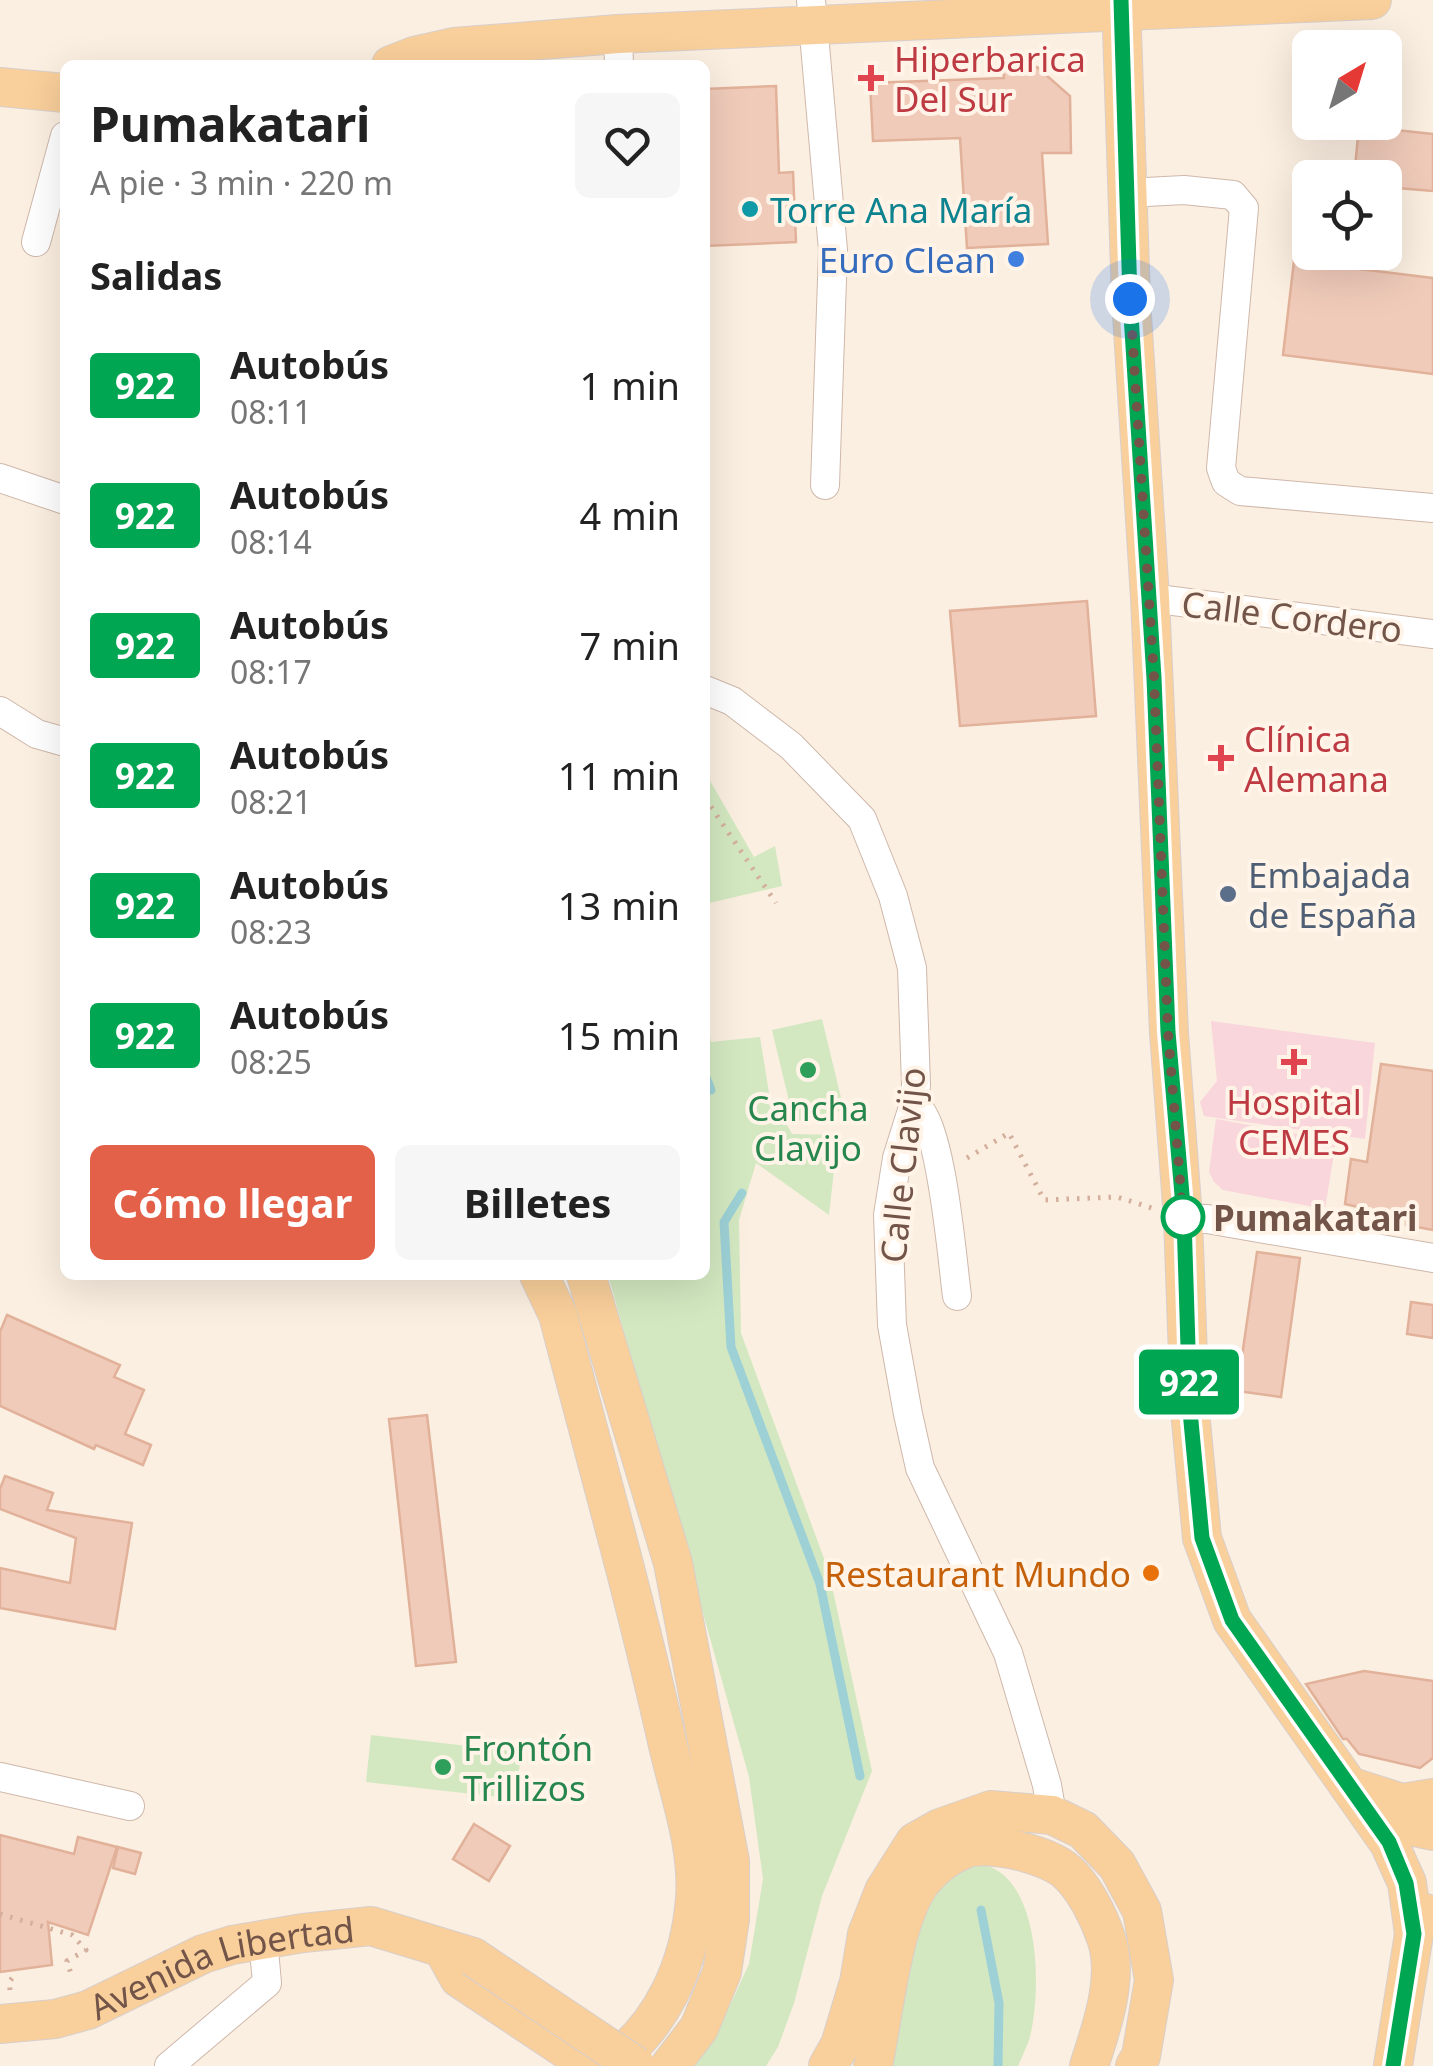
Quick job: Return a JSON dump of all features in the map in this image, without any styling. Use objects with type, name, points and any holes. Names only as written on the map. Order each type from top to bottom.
[{"type":"main road","points":[[404,60],[454,47],[812,13],[1372,0]]},
{"type":"main road","points":[[1122,6],[1130,299],[1150,598],[1168,1032],[1184,1218],[1190,1411],[1202,1538],[1232,1620],[1360,1790],[1406,1883],[1414,1934]]},
{"type":"main road","points":[[0,87],[60,93]]},
{"type":"main road","points":[[542,1280],[558,1315],[655,1689],[692,1848],[696,1893],[691,1937],[660,2012],[633,2048],[607,2066]]},
{"type":"main road","points":[[588,1280],[673,1563],[730,1861],[730,1918],[722,1972],[699,2028],[670,2066]]},
{"type":"main road","points":[[1360,1790],[1402,1803],[1433,1798]]},
{"type":"main road","points":[[1360,1790],[1400,1820],[1433,1831]]},
{"type":"main road","points":[[828,2066],[840,2045],[859,1982],[867,1934],[884,1891],[915,1842],[940,1828],[991,1810],[1052,1815],[1083,1830],[1117,1865],[1142,1911],[1154,1980],[1135,2066]]},
{"type":"main road","points":[[1039,1856],[1052,1815]]},
{"type":"main road","points":[[872,2066],[893,1954],[904,1918],[922,1882],[944,1860],[969,1848],[1000,1848],[1039,1856],[1067,1872],[1086,1896],[1108,1941],[1110,1975],[1102,2026],[1089,2066]]},
{"type":"main road","points":[[1393,2066],[1414,1934],[1433,1896]]},
{"type":"main road","name":"Avenida Libertad","points":[[5,2007],[55,2018],[88,2010],[203,1954],[263,1939],[371,1926],[400,1932],[458,1961]]},
{"type":"main road","points":[[458,1961],[591,2066]]},
{"type":"main road","points":[[458,1961],[636,2066]]},
{"type":"street","points":[[812,13],[833,250],[825,485]]},
{"type":"street","points":[[36,242],[60,154]]},
{"type":"street","points":[[1127,193],[1184,190],[1233,195],[1244,208],[1220,468],[1226,482],[1240,491],[1433,508]]},
{"type":"street","points":[[0,478],[60,498]]},
{"type":"street","name":"Calle Cordero","points":[[1150,598],[1433,634]]},
{"type":"street","name":"Calle Clavijo","points":[[710,692],[732,701],[791,746],[862,819],[893,896],[912,968],[914,1104],[897,1158],[888,1215],[892,1325],[920,1468],[1008,1654],[1048,1785],[1052,1815]]},
{"type":"street","points":[[0,711],[37,734],[60,741]]},
{"type":"street","points":[[914,1104],[927,1116],[941,1172],[957,1296]]},
{"type":"street","points":[[1184,1218],[1433,1258]]},
{"type":"street","points":[[0,1778],[130,1806]]},
{"type":"street","points":[[169,2066],[267,1983],[263,1939]]},
{"type":"path","points":[[710,805],[776,903]]},
{"type":"path","name":"Calle Clavijo","points":[[941,1172],[1009,1133],[1044,1200],[1118,1197],[1184,1218]]},
{"type":"path","points":[[0,1914],[72,1936],[86,1950],[67,1961],[71,1974]]},
{"type":"path","points":[[5,2007],[9,1982],[16,1972]]},
{"type":"shaded area","name":"Hospital CEMES","points":[[1211,1021],[1375,1043],[1365,1139],[1204,1116],[1200,1102],[1217,1081]]},
{"type":"shaded area","points":[[1216,1119],[1336,1141],[1325,1209],[1223,1190],[1209,1172]]},
{"type":"green space","points":[[710,781],[754,857],[775,846],[782,886],[710,903]]},
{"type":"green space","name":"Cancha Clavijo","points":[[822,1019],[844,1110],[794,1122],[772,1030]]},
{"type":"green space","points":[[710,1036],[711,1042],[760,1037],[769,1093],[792,1134],[838,1135],[829,1215],[756,1163],[739,1220],[741,1333],[829,1572],[872,1771],[822,1896],[794,2003],[778,2047],[766,2066],[691,2066],[715,2038],[749,1964],[763,1879],[749,1777],[609,1280],[710,1280]]},
{"type":"green space","name":"Frontón Trillizos","points":[[371,1735],[521,1752],[516,1799],[366,1782]]},
{"type":"green space","points":[[963,1861],[993,1868],[1009,1880],[1021,1898],[1029,1920],[1036,1970],[1029,2041],[1018,2066],[889,2066],[918,1883]]},
{"type":"building","points":[[1037,67],[1070,96],[1071,153],[1042,153],[1048,244],[967,248],[960,138],[873,141],[870,83],[1004,78],[1003,68]]},
{"type":"building","points":[[776,86],[779,173],[793,172],[796,242],[710,246],[710,89]]},
{"type":"building","points":[[1402,131],[1433,134],[1433,191],[1402,188],[1402,160],[1356,160],[1358,140],[1402,140]]},
{"type":"building","points":[[1293,270],[1368,270],[1433,278],[1433,374],[1283,355]]},
{"type":"building","points":[[1087,601],[1096,716],[960,726],[950,611]]},
{"type":"building","points":[[1381,1064],[1433,1071],[1433,1230],[1406,1225],[1406,1219],[1357,1212],[1358,1207],[1345,1204],[1351,1159],[1367,1162]]},
{"type":"building","points":[[1257,1252],[1300,1258],[1281,1397],[1237,1391]]},
{"type":"building","points":[[1411,1302],[1433,1305],[1433,1338],[1407,1334]]},
{"type":"building","points":[[7,1315],[120,1365],[114,1377],[144,1390],[125,1434],[151,1445],[143,1465],[96,1445],[94,1449],[0,1406],[0,1332]]},
{"type":"building","points":[[427,1415],[456,1662],[416,1666],[389,1419]]},
{"type":"building","points":[[5,1476],[53,1493],[47,1510],[132,1523],[115,1629],[0,1608],[0,1568],[70,1583],[76,1538],[0,1509]]},
{"type":"building","points":[[1364,1671],[1433,1681],[1433,1758],[1420,1768],[1359,1754],[1343,1739],[1306,1684]]},
{"type":"building","points":[[474,1824],[510,1846],[489,1881],[453,1859]]},
{"type":"building","points":[[0,1835],[74,1854],[78,1837],[117,1847],[88,1935],[48,1922],[52,1965],[0,1972]]},
{"type":"building","points":[[118,1847],[141,1853],[135,1874],[113,1868]]},
{"type":"waterway","points":[[742,1193],[724,1222],[731,1347],[820,1584],[860,1776]]},
{"type":"waterway","points":[[981,1910],[999,2003],[998,2066]]},
{"type":"bus line","name":"922","points":[[1121,0],[1130,299],[1150,598],[1168,1032],[1184,1218],[1190,1411],[1202,1538],[1232,1620],[1389,1842],[1406,1883],[1414,1934],[1393,2066]]},
{"type":"place","name":"Hiperbarica Del Sur","points":[[871,78]]},
{"type":"place","name":"Torre Ana María","points":[[750,209]]},
{"type":"place","name":"Euro Clean","points":[[1016,259]]},
{"type":"place","name":"Clínica Alemana","points":[[1221,758]]},
{"type":"place","name":"Embajada de España","points":[[1228,894]]},
{"type":"place","name":"Hospital CEMES","points":[[1294,1062]]},
{"type":"place","name":"Cancha Clavijo","points":[[808,1070]]},
{"type":"place","name":"Pumakatari","points":[[1183,1217]]},
{"type":"place","name":"Restaurant Mundo","points":[[1151,1573]]},
{"type":"place","name":"Frontón Trillizos","points":[[443,1767]]},
{"type":"route","points":[[1130,299],[1150,598],[1168,1032],[1183,1217]]}]
